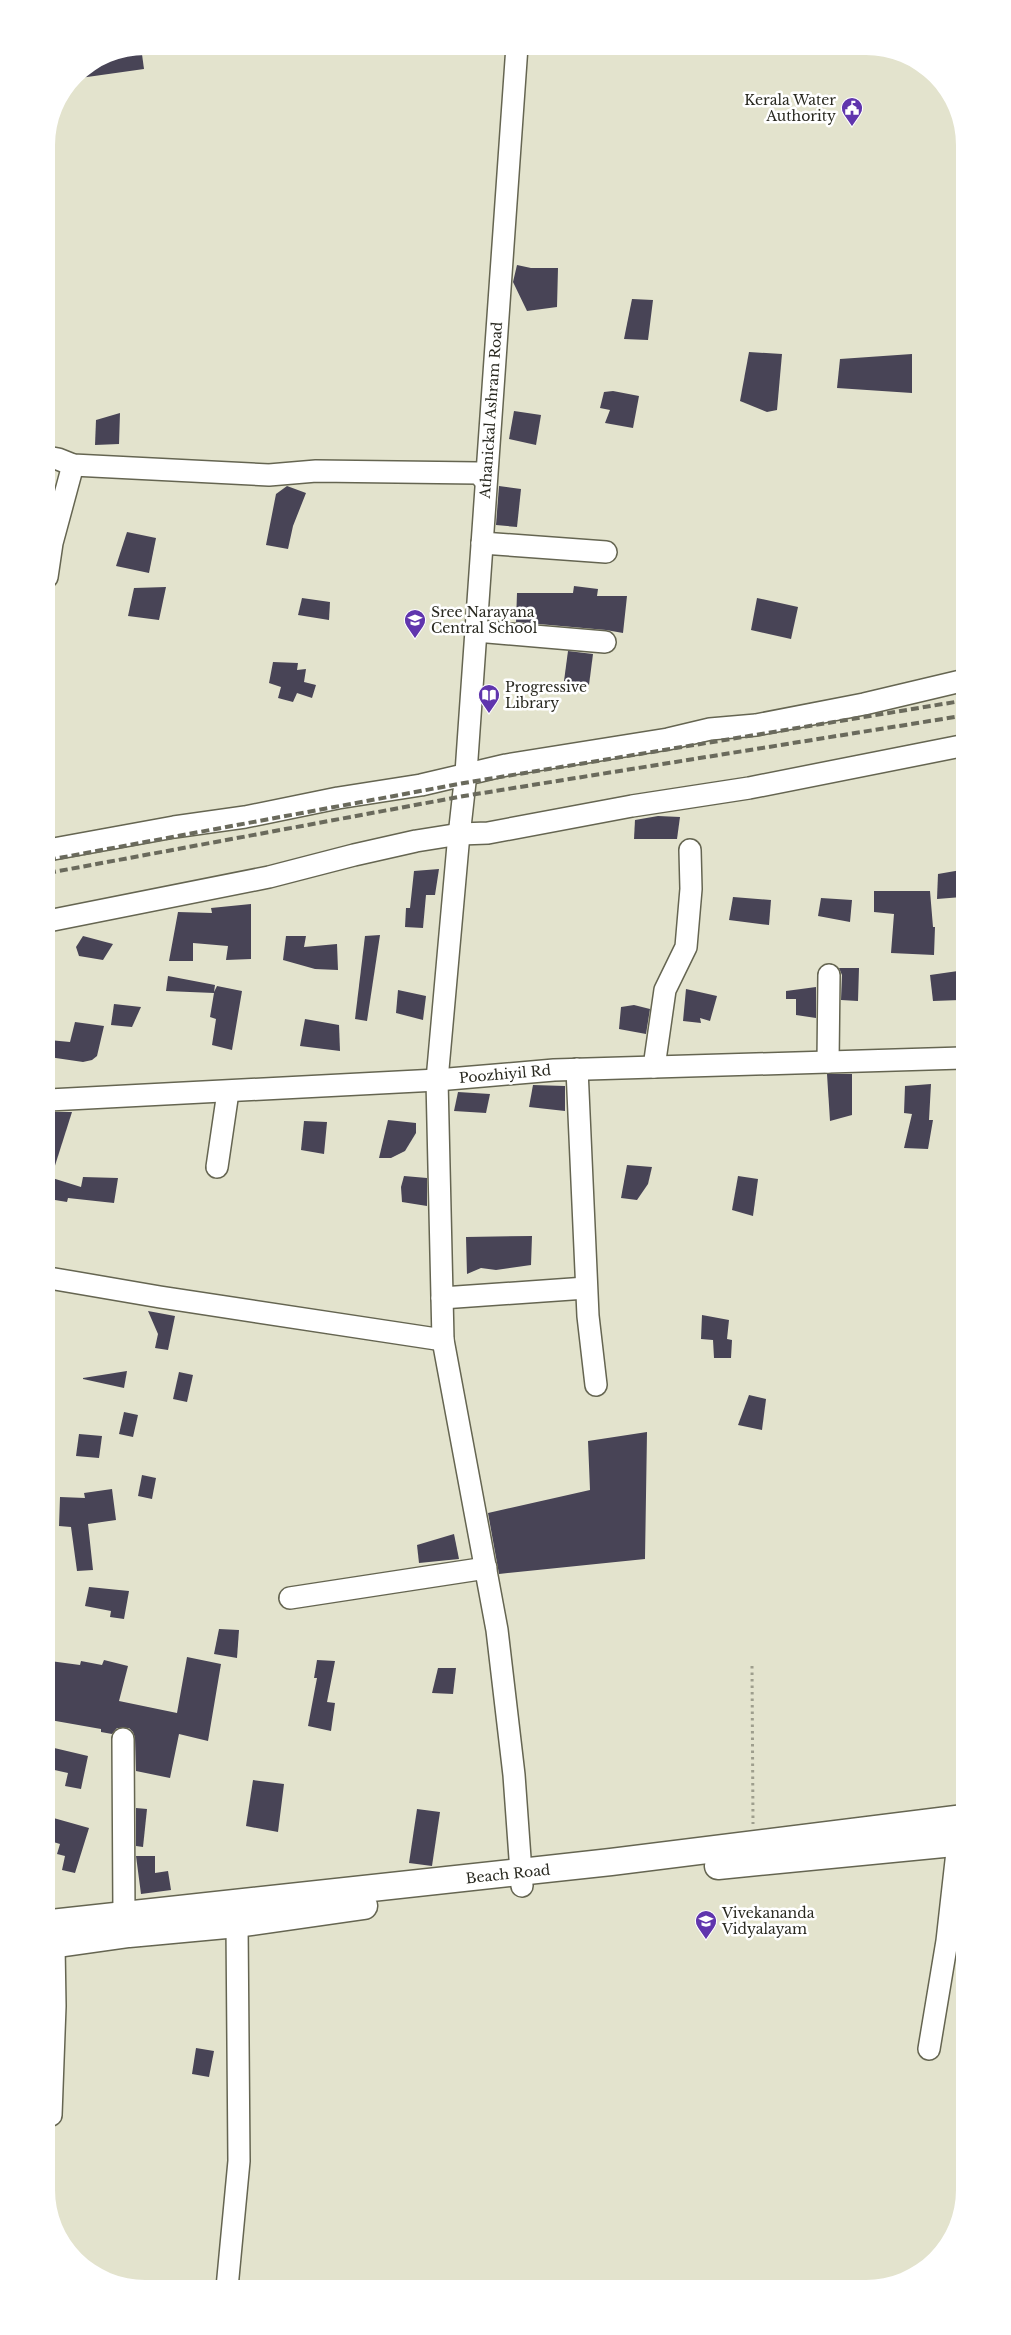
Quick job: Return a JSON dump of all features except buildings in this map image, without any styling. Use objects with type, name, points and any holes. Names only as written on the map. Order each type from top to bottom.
[{"type":"main road","name":"Beach Road","points":[[55,1937],[124,1915],[522,1879],[753,1845],[956,1835]]},
{"type":"main road","points":[[55,1938],[129,1934],[237,1924],[522,1879],[956,1836]]},
{"type":"street","name":"Athanickal Ashram Road","points":[[516,55],[466,773],[437,1080],[443,1340],[497,1630],[514,1775],[522,1879]]},
{"type":"street","points":[[55,458],[73,465],[269,475],[316,471],[478,473],[486,481]]},
{"type":"street","points":[[55,532],[73,465]]},
{"type":"street","points":[[482,543],[606,552]]},
{"type":"street","points":[[476,632],[606,642]]},
{"type":"street","points":[[55,849],[421,785],[466,773],[668,739],[710,729],[756,725],[864,704],[956,682]]},
{"type":"street","points":[[55,920],[269,877],[354,854],[416,841],[460,834],[488,833],[632,806],[749,788],[956,747]]},
{"type":"street","points":[[654,1067],[665,990],[686,947],[691,889],[690,850]]},
{"type":"street","points":[[828,1062],[829,975]]},
{"type":"street","name":"Poozhiyil Rd","points":[[55,1100],[437,1080],[577,1069],[956,1058]]},
{"type":"street","points":[[577,1069],[586,1288],[596,1384]]},
{"type":"street","points":[[217,1167],[228,1092]]},
{"type":"street","points":[[55,1279],[160,1298],[443,1340]]},
{"type":"street","points":[[442,1298],[586,1288]]},
{"type":"street","points":[[290,1598],[486,1568]]},
{"type":"street","points":[[123,1739],[124,1915]]},
{"type":"street","points":[[930,2049],[956,1877]]},
{"type":"street","points":[[228,2280],[239,2160],[237,1924]]},
{"type":"path","points":[[752,1666],[753,1845]]},
{"type":"railway","points":[[55,859],[464,783],[956,702]]},
{"type":"railway","points":[[55,872],[464,796],[956,717]]},
{"type":"place","name":"Kerala Water Authority","points":[[852,127]]},
{"type":"place","name":"Sree Narayana Central School","points":[[415,639]]},
{"type":"place","name":"Progressive Library","points":[[489,714]]},
{"type":"place","name":"Vivekananda Vidyalayam","points":[[706,1940]]}]
